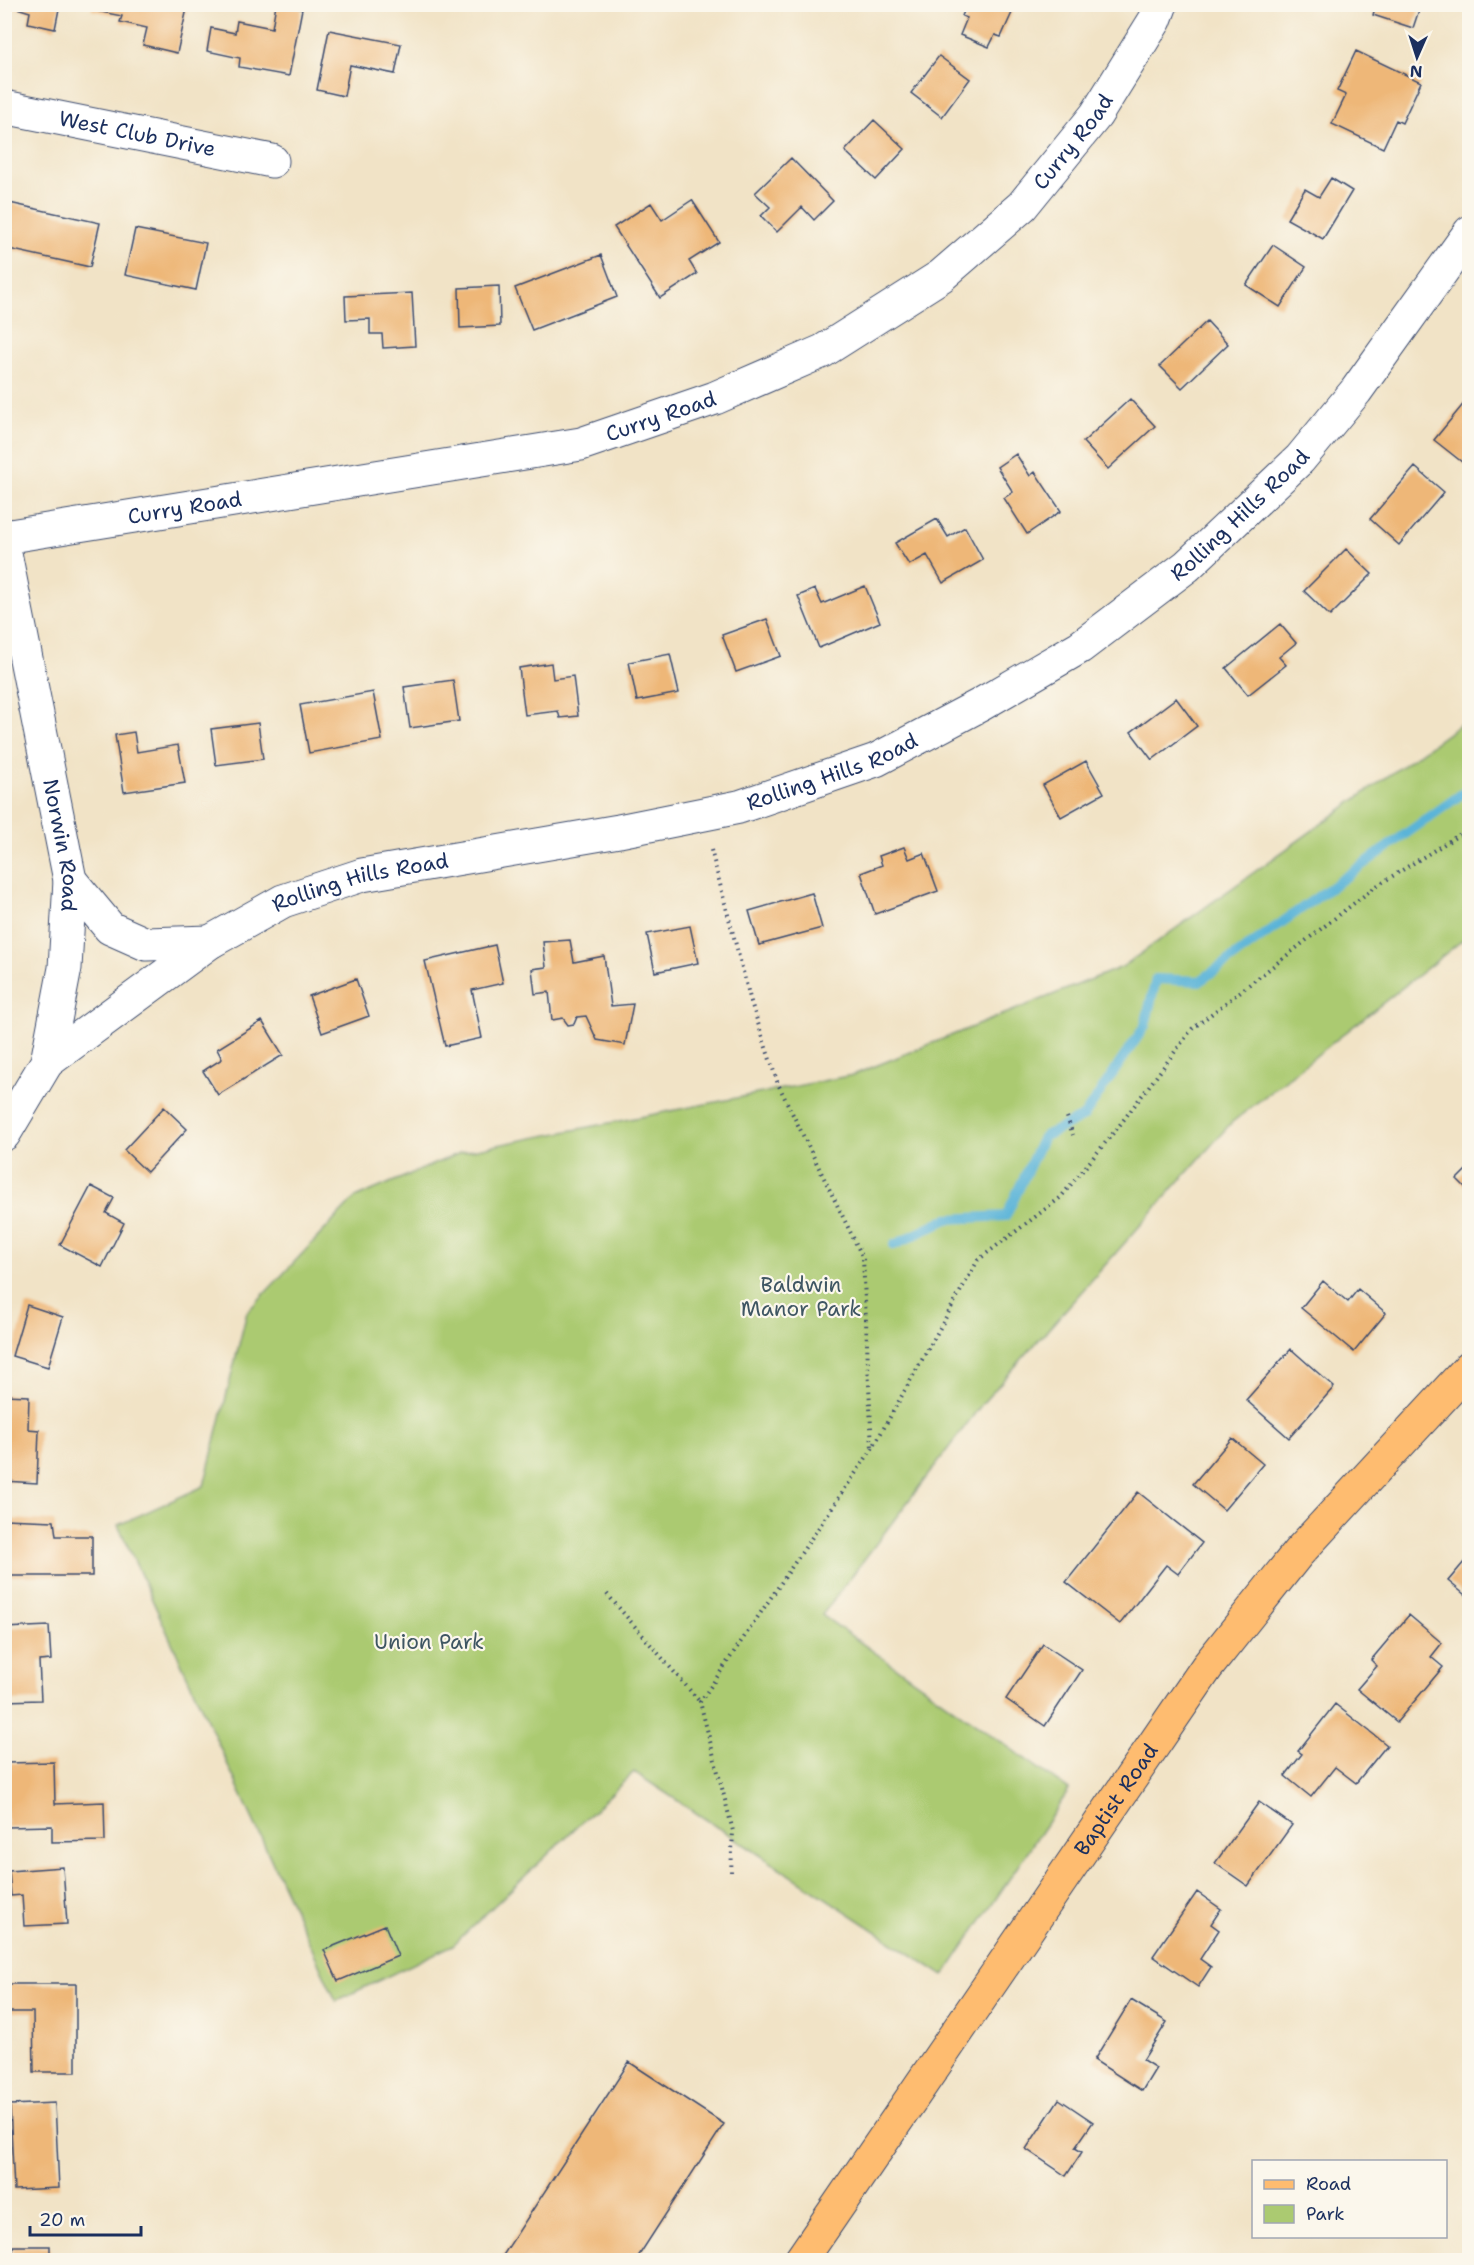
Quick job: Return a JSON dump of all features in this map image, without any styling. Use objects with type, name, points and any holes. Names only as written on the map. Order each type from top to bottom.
[{"type":"main road","name":"Baptist Road","points":[[801,2260],[1207,1667],[1298,1553],[1470,1367]]},
{"type":"street","name":"Curry Road","points":[[4,537],[581,444],[715,398],[823,351],[941,276],[1022,206],[1096,115],[1155,20],[1161,4]]},
{"type":"street","name":"West Club Drive","points":[[4,107],[272,161]]},
{"type":"street","name":"Rolling Hills Road","points":[[47,1062],[210,942],[284,901],[362,875],[619,831],[739,807],[876,760],[980,705],[1080,647],[1187,566],[1300,459],[1356,392],[1470,232]]},
{"type":"street","name":"Norwin Road","points":[[4,548],[70,880],[65,968],[47,1062],[4,1134]]},
{"type":"street","points":[[70,880],[110,928],[146,944],[210,942]]},
{"type":"path","points":[[702,814],[751,1002],[778,1084],[863,1258],[872,1449]]},
{"type":"path","points":[[700,1702],[872,1449],[978,1260],[1060,1198],[1119,1126],[1192,1029],[1375,887],[1470,828]]},
{"type":"path","points":[[1067,1116],[1073,1135]]},
{"type":"path","points":[[608,1594],[700,1702],[734,1831],[731,1872]]},
{"type":"green space","points":[[1469,718],[1469,935],[1231,1123],[982,1404],[822,1615],[1069,1790],[944,1976],[634,1772],[453,1945],[336,2001],[118,1525],[204,1486],[247,1312],[355,1198],[462,1152],[853,1075],[1122,967]]},
{"type":"building","points":[[4,4],[60,4],[55,29],[28,23],[30,12]]},
{"type":"building","points":[[93,4],[188,4],[177,53],[143,45],[147,28],[120,22],[122,16],[91,10]]},
{"type":"building","points":[[276,4],[302,9],[289,76],[239,67],[240,58],[207,51],[211,28],[235,33],[237,21],[272,28]]},
{"type":"building","points":[[967,4],[1016,4],[1001,37],[995,35],[989,47],[960,35],[967,18],[962,16]]},
{"type":"building","points":[[1376,4],[1421,4],[1413,28],[1373,15]]},
{"type":"building","points":[[329,30],[401,44],[395,74],[350,65],[344,96],[317,90]]},
{"type":"building","points":[[1356,51],[1421,82],[1402,123],[1396,120],[1383,148],[1332,124],[1346,95],[1337,91]]},
{"type":"building","points":[[939,56],[970,79],[942,117],[911,93]]},
{"type":"building","points":[[874,120],[905,149],[876,180],[845,151]]},
{"type":"building","points":[[791,158],[833,201],[814,220],[802,207],[777,232],[761,216],[770,207],[755,193]]},
{"type":"building","points":[[1331,178],[1352,191],[1323,239],[1287,219],[1305,189],[1319,197]]},
{"type":"building","points":[[692,200],[719,242],[689,261],[697,274],[660,298],[614,227],[651,203],[662,220]]},
{"type":"building","points":[[5,202],[100,223],[90,267],[4,248]]},
{"type":"building","points":[[135,229],[206,243],[196,290],[125,275]]},
{"type":"building","points":[[1273,245],[1306,267],[1280,307],[1246,285]]},
{"type":"building","points":[[601,255],[617,297],[532,330],[515,288]]},
{"type":"building","points":[[499,286],[500,326],[460,328],[459,288]]},
{"type":"building","points":[[412,293],[415,346],[383,348],[382,334],[370,334],[370,319],[346,320],[345,296]]},
{"type":"building","points":[[1207,321],[1228,344],[1182,388],[1160,366]]},
{"type":"building","points":[[1470,396],[1470,463],[1467,466],[1434,440]]},
{"type":"building","points":[[1130,399],[1155,426],[1108,469],[1083,442]]},
{"type":"building","points":[[1016,454],[1030,476],[1035,472],[1061,511],[1027,534],[1004,498],[1013,492],[997,467]]},
{"type":"building","points":[[1415,467],[1444,492],[1399,545],[1370,519]]},
{"type":"building","points":[[937,519],[948,537],[965,527],[983,560],[943,583],[927,555],[909,565],[895,543]]},
{"type":"building","points":[[1346,549],[1372,574],[1330,616],[1304,591]]},
{"type":"building","points":[[865,586],[880,622],[819,648],[798,596],[815,589],[822,604]]},
{"type":"building","points":[[767,619],[781,656],[736,672],[722,635]]},
{"type":"building","points":[[1280,624],[1296,643],[1279,657],[1286,665],[1248,695],[1226,668]]},
{"type":"building","points":[[670,654],[679,693],[637,701],[629,662]]},
{"type":"building","points":[[551,663],[553,679],[573,676],[578,716],[560,718],[558,711],[525,715],[519,668]]},
{"type":"building","points":[[453,680],[459,721],[410,728],[404,687]]},
{"type":"building","points":[[373,692],[382,740],[309,753],[300,705]]},
{"type":"building","points":[[1176,698],[1197,726],[1152,760],[1131,732]]},
{"type":"building","points":[[258,723],[263,759],[216,765],[211,729]]},
{"type":"building","points":[[134,732],[137,752],[178,745],[185,783],[124,792],[115,735]]},
{"type":"building","points":[[1086,761],[1104,793],[1061,817],[1043,785]]},
{"type":"building","points":[[904,847],[909,859],[924,853],[938,891],[875,914],[861,873],[882,865],[879,856]]},
{"type":"building","points":[[812,893],[822,928],[759,945],[749,911]]},
{"type":"building","points":[[690,926],[698,963],[655,972],[647,934]]},
{"type":"building","points":[[570,940],[574,962],[604,956],[611,1006],[633,1004],[625,1045],[597,1040],[586,1016],[577,1017],[574,1024],[568,1025],[563,1018],[552,1020],[549,992],[535,994],[532,969],[546,967],[543,942]]},
{"type":"building","points":[[495,945],[503,983],[472,990],[482,1038],[445,1046],[425,961]]},
{"type":"building","points":[[356,979],[369,1016],[322,1033],[309,996]]},
{"type":"building","points":[[262,1021],[283,1055],[218,1095],[203,1071],[222,1059],[217,1049]]},
{"type":"building","points":[[164,1107],[187,1129],[147,1172],[124,1150]]},
{"type":"building","points":[[1470,1166],[1470,1192],[1457,1179]]},
{"type":"building","points":[[91,1186],[114,1198],[106,1213],[124,1223],[102,1267],[60,1245]]},
{"type":"building","points":[[1323,1281],[1348,1302],[1358,1289],[1386,1313],[1354,1352],[1301,1308]]},
{"type":"building","points":[[27,1305],[63,1317],[48,1367],[12,1356]]},
{"type":"building","points":[[1291,1349],[1334,1387],[1289,1438],[1246,1400]]},
{"type":"building","points":[[4,1395],[29,1396],[28,1429],[39,1430],[37,1483],[4,1481]]},
{"type":"building","points":[[1232,1438],[1263,1464],[1224,1510],[1193,1484]]},
{"type":"building","points":[[1138,1492],[1202,1543],[1178,1574],[1166,1565],[1120,1624],[1066,1582]]},
{"type":"building","points":[[4,1519],[54,1521],[56,1536],[92,1536],[92,1576],[4,1576]]},
{"type":"building","points":[[1470,1555],[1470,1599],[1448,1581]]},
{"type":"building","points":[[1409,1615],[1442,1643],[1431,1657],[1443,1667],[1397,1722],[1357,1689],[1377,1666],[1371,1660]]},
{"type":"building","points":[[49,1626],[51,1660],[39,1661],[41,1700],[4,1701],[4,1628]]},
{"type":"building","points":[[1043,1644],[1082,1670],[1045,1726],[1006,1699]]},
{"type":"building","points":[[1335,1704],[1387,1745],[1356,1783],[1335,1767],[1311,1797],[1285,1776],[1302,1754],[1298,1751]]},
{"type":"building","points":[[54,1762],[55,1804],[104,1802],[105,1841],[52,1842],[52,1826],[7,1827],[5,1763]]},
{"type":"building","points":[[1259,1802],[1292,1825],[1248,1886],[1215,1863]]},
{"type":"building","points":[[63,1867],[67,1924],[24,1926],[22,1895],[11,1896],[9,1871]]},
{"type":"building","points":[[1197,1892],[1221,1909],[1211,1924],[1219,1930],[1200,1959],[1211,1967],[1198,1987],[1153,1956]]},
{"type":"building","points":[[385,1925],[398,1956],[338,1981],[324,1950]]},
{"type":"building","points":[[4,1984],[76,1984],[76,2072],[34,2072],[33,2012],[4,2012]]},
{"type":"building","points":[[1131,2000],[1167,2022],[1143,2060],[1156,2068],[1142,2091],[1094,2060]]},
{"type":"building","points":[[629,2062],[724,2124],[636,2260],[500,2260]]},
{"type":"building","points":[[1059,2099],[1093,2122],[1075,2148],[1082,2152],[1066,2176],[1026,2149]]},
{"type":"building","points":[[55,2103],[59,2188],[14,2190],[10,2105]]},
{"type":"building","points":[[13,2246],[50,2246],[50,2260],[13,2260]]},
{"type":"waterway","points":[[894,1245],[947,1219],[1006,1216],[1043,1137],[1084,1116],[1145,1026],[1156,979],[1200,981],[1470,788]]},
{"type":"park label","name":"Baldwin Manor Park","points":[[801,1297]]},
{"type":"park label","name":"Union Park","points":[[429,1642]]}]
